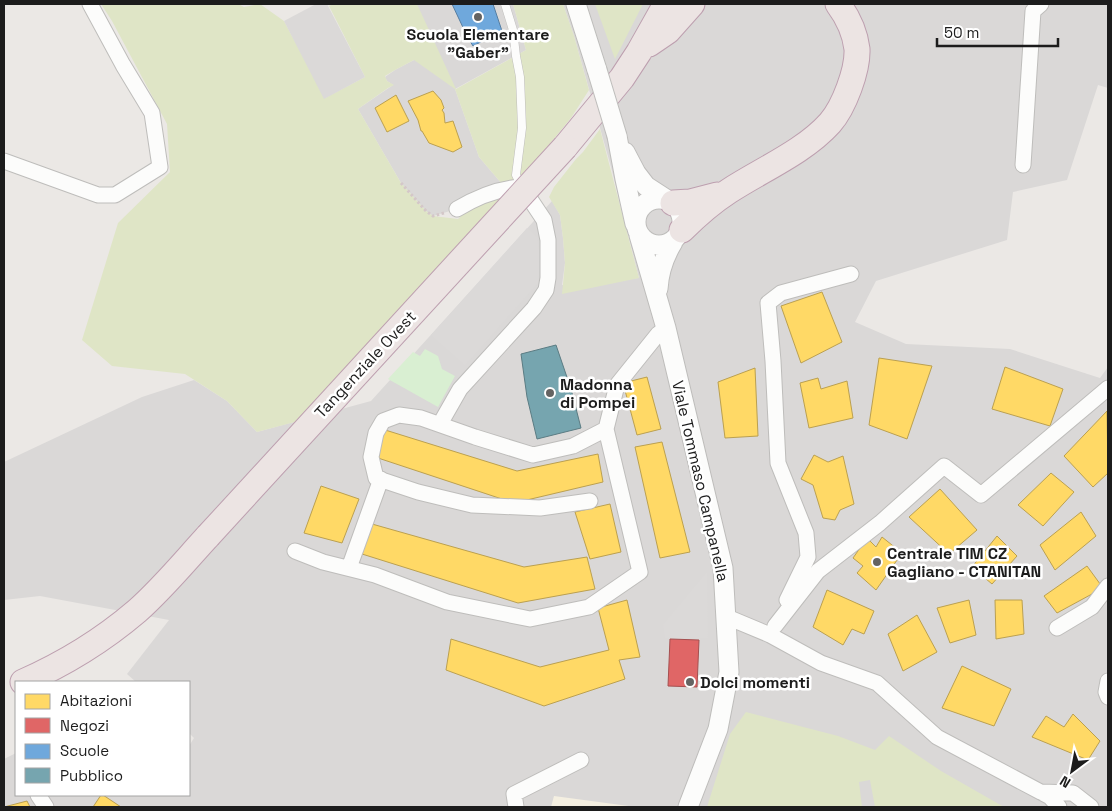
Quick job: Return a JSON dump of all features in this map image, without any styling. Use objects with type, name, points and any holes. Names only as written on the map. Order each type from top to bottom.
[{"type":"highway","points":[[639,52],[651,4]]},
{"type":"highway","name":"Tangenziale Ovest","points":[[25,681],[74,656],[118,626],[165,584],[565,146],[622,78],[666,4]]},
{"type":"highway","points":[[639,52],[668,31],[692,4]]},
{"type":"highway","points":[[677,236],[694,218],[727,192],[798,148],[829,123],[840,109],[854,72],[857,49],[849,24],[838,4]]},
{"type":"highway","points":[[669,201],[690,202],[727,192]]},
{"type":"street","points":[[4,161],[98,195],[114,195],[160,167],[152,113],[90,4]]},
{"type":"street","name":"Viale Tommaso Campanella","points":[[576,4],[617,136],[625,179],[666,328],[723,568],[729,672],[718,729],[688,807]]},
{"type":"street","points":[[1023,165],[1033,11],[1041,4]]},
{"type":"street","name":"Viale Tommaso Campanella","points":[[617,136],[629,162],[646,186],[669,201]]},
{"type":"street","points":[[440,424],[460,389],[534,308],[546,290],[548,278],[548,240],[544,220],[522,187],[507,188],[474,198],[457,209]]},
{"type":"street","points":[[650,200],[669,201],[682,215],[677,236],[666,245],[652,245],[645,241],[638,231],[636,219],[638,212],[650,200]]},
{"type":"street","name":"Viale Tommaso Campanella","points":[[658,301],[661,266],[664,256],[677,236]]},
{"type":"street","points":[[773,631],[808,558],[806,533],[778,462],[768,303],[781,293],[851,274]]},
{"type":"street","points":[[295,551],[323,562],[375,576],[447,602],[530,619],[589,607],[640,572],[606,429],[617,385],[658,334],[666,328]]},
{"type":"street","points":[[773,631],[818,571],[880,523],[944,466],[982,495],[1108,388]]},
{"type":"street","points":[[590,501],[540,508],[472,505],[418,492],[376,478],[371,457],[376,434],[383,421],[399,415],[421,418],[533,455],[573,446],[606,429]]},
{"type":"street","points":[[349,568],[381,479]]},
{"type":"street","points":[[1058,628],[1092,607],[1108,586]]},
{"type":"street","points":[[727,617],[773,631],[820,663],[877,683],[937,737],[1050,797],[1060,807]]},
{"type":"street","points":[[1108,681],[1106,692],[1108,698]]},
{"type":"street","points":[[516,807],[514,794],[581,760]]},
{"type":"street","points":[[1041,792],[1073,793],[1092,807]]},
{"type":"street","points":[[39,796],[46,807]]},
{"type":"lane","points":[[505,4],[513,30],[520,77],[522,128],[516,175],[522,187]]},
{"type":"path","points":[[401,183],[426,211],[433,216],[457,209]]},
{"type":"shaded area","points":[[316,4],[327,4],[365,77],[324,99],[284,21]]},
{"type":"shaded area","points":[[416,4],[513,4],[526,50],[455,89],[479,157],[502,184],[457,209],[433,216],[426,211],[401,183],[358,109],[393,85],[385,77],[414,60]]},
{"type":"shaded area","points":[[563,4],[1108,4],[1108,88],[1098,85],[1067,180],[1013,192],[1007,240],[876,281],[855,322],[906,344],[1010,349],[1100,378],[1108,367],[1108,807],[4,807],[4,759],[15,754],[15,796],[190,796],[190,744],[194,738],[190,734],[190,681],[135,681],[127,674],[169,620],[40,596],[4,600],[4,462],[142,397],[194,380],[227,401],[257,432],[371,401],[552,201],[560,215],[563,238],[565,263],[562,285],[639,278],[611,167],[574,36]]},
{"type":"shaded area","points":[[527,228],[537,238],[541,262],[538,283],[465,365],[431,335]]},
{"type":"shaded area","points":[[707,572],[708,638],[665,638],[663,625]]},
{"type":"shaded area","points":[[554,796],[636,807],[551,807]]},
{"type":"green space","points":[[101,4],[238,4],[244,7],[260,4],[284,21],[325,98],[365,77],[329,6],[333,4],[417,4],[456,89],[526,50],[513,4],[563,4],[589,90],[571,118],[518,183],[502,184],[479,157],[455,89],[414,60],[385,76],[387,81],[394,85],[358,109],[401,183],[426,211],[433,216],[458,219],[465,212],[494,198],[506,199],[306,419],[257,432],[227,401],[185,374],[112,366],[82,340],[118,223],[170,172],[167,124]]},
{"type":"green space","points":[[595,4],[643,4],[615,59]]},
{"type":"green space","points":[[600,129],[639,278],[562,294],[565,263],[560,215],[549,197],[554,187]]},
{"type":"green space","points":[[425,349],[438,356],[442,369],[455,376],[438,407],[388,379],[413,352],[420,356]]},
{"type":"green space","points":[[746,712],[838,736],[875,750],[889,736],[941,771],[1004,807],[875,807],[870,780],[859,782],[862,807],[707,807],[730,734]]},
{"type":"building: Abitazioni","points":[[433,91],[441,100],[444,108],[442,110],[445,123],[453,121],[462,147],[453,152],[429,143],[421,131],[418,120],[408,101]]},
{"type":"building: Abitazioni","points":[[396,95],[409,121],[387,132],[375,108]]},
{"type":"building: Abitazioni","points":[[822,292],[842,342],[801,363],[781,306]]},
{"type":"building: Abitazioni","points":[[879,358],[932,366],[907,439],[869,425]]},
{"type":"building: Abitazioni","points":[[1005,367],[1063,389],[1050,426],[992,409]]},
{"type":"building: Abitazioni","points":[[755,368],[758,436],[725,438],[718,382]]},
{"type":"building: Abitazioni","points":[[647,377],[661,429],[637,435],[623,383]]},
{"type":"building: Abitazioni","points":[[818,378],[821,389],[847,381],[853,418],[809,428],[800,383]]},
{"type":"building: Abitazioni","points":[[1107,411],[1108,473],[1093,487],[1064,456]]},
{"type":"building: Abitazioni","points":[[382,429],[517,471],[598,454],[603,482],[514,503],[375,457]]},
{"type":"building: Abitazioni","points":[[662,442],[690,552],[660,558],[635,447]]},
{"type":"building: Abitazioni","points":[[814,455],[828,462],[843,456],[854,504],[840,510],[835,520],[823,518],[813,485],[801,479]]},
{"type":"building: Abitazioni","points":[[1051,473],[1074,492],[1043,526],[1018,505]]},
{"type":"building: Abitazioni","points":[[321,486],[359,499],[342,543],[304,533]]},
{"type":"building: Abitazioni","points":[[940,489],[977,530],[949,554],[909,517]]},
{"type":"building: Abitazioni","points":[[610,504],[621,552],[590,559],[575,512]]},
{"type":"building: Abitazioni","points":[[1081,512],[1096,536],[1055,570],[1040,545]]},
{"type":"building: Abitazioni","points":[[372,524],[524,567],[587,557],[595,589],[518,603],[362,554]]},
{"type":"building: Abitazioni","points":[[997,536],[1017,556],[992,584],[972,567]]},
{"type":"building: Abitazioni","name":"Centrale TIM CZ Gagliano - CTANITAN","points":[[882,537],[902,553],[876,590],[857,573],[863,566],[853,558],[867,538],[876,547]]},
{"type":"building: Abitazioni","points":[[1087,566],[1103,588],[1057,613],[1044,596]]},
{"type":"building: Abitazioni","points":[[827,590],[874,611],[864,634],[852,629],[843,645],[813,627]]},
{"type":"building: Abitazioni","points":[[627,600],[640,657],[619,660],[625,679],[544,706],[446,670],[451,639],[540,667],[609,650],[598,608]]},
{"type":"building: Abitazioni","points":[[969,600],[976,635],[950,643],[937,608]]},
{"type":"building: Abitazioni","points":[[995,600],[1022,600],[1024,634],[996,639]]},
{"type":"building: Abitazioni","points":[[917,615],[937,652],[903,671],[888,634]]},
{"type":"building: Abitazioni","points":[[962,666],[1011,689],[994,726],[942,708]]},
{"type":"building: Abitazioni","points":[[1073,714],[1100,741],[1088,760],[1032,737],[1046,716],[1064,727]]},
{"type":"building: Abitazioni","points":[[100,796],[104,796],[121,807],[93,807]]},
{"type":"building: Abitazioni","points":[[27,801],[30,807],[4,807]]},
{"type":"building: Negozi","points":[[670,639],[699,640],[697,687],[668,686]]},
{"type":"building: Scuole","name":"Scuola Elementare \"Gaber\"","points":[[452,4],[493,4],[502,31],[473,46]]},
{"type":"building: Pubblico","name":"Madonna di Pompei","points":[[556,345],[571,389],[581,428],[537,439],[527,397],[521,354]]},
{"type":"place","name":"Scuola Elementare \"Gaber\"","points":[[478,17]]},
{"type":"place","name":"Madonna di Pompei","points":[[550,393]]},
{"type":"place","name":"Centrale TIM CZ Gagliano - CTANITAN","points":[[877,562]]},
{"type":"place","name":"Dolci momenti","points":[[690,682]]}]
